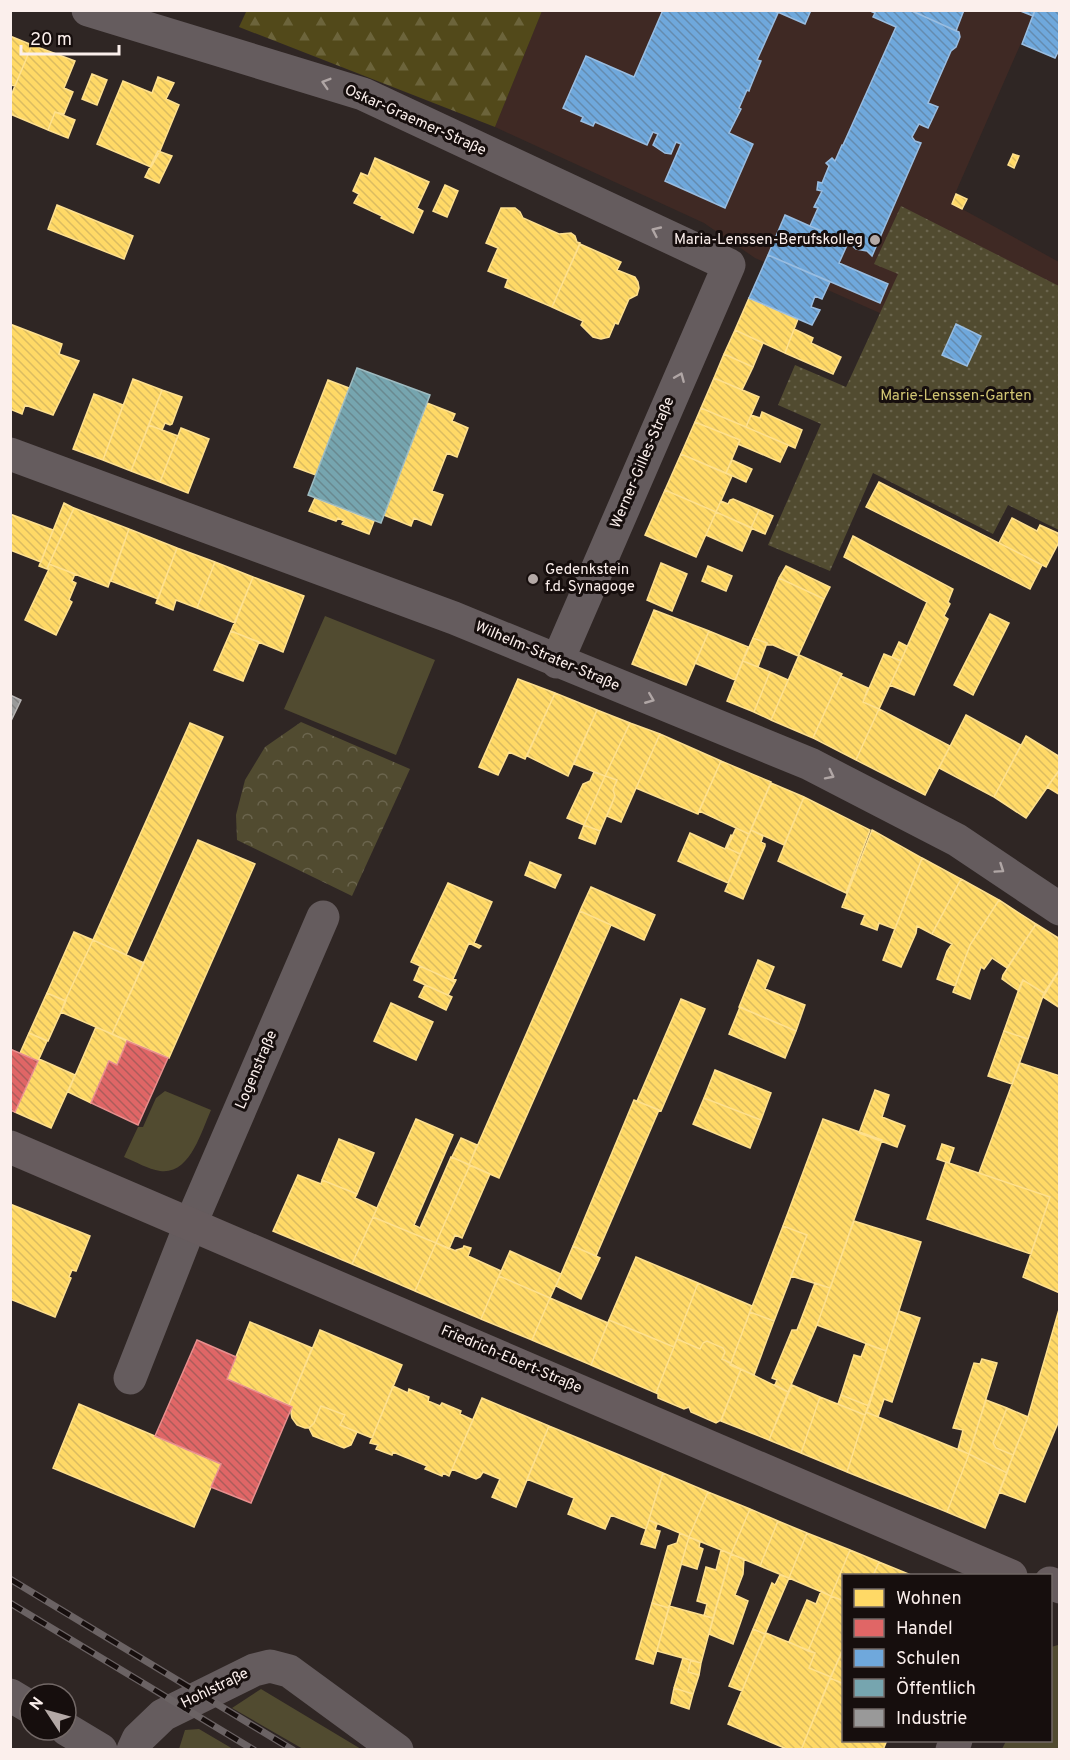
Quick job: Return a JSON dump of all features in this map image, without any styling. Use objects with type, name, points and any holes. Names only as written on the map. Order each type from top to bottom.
[{"type":"main road","name":"Friedrich-Ebert-Straße","points":[[10,1147],[1009,1574]]},
{"type":"street","name":"Oskar-Graemer-Straße","points":[[88,10],[363,94],[729,265]]},
{"type":"street","name":"Werner-Gilles-Straße","points":[[557,662],[729,265]]},
{"type":"street","name":"Wilhelm-Strater-Straße","points":[[10,454],[454,618],[810,764],[957,840],[1059,909]]},
{"type":"street","name":"Logenstraße","points":[[130,1378],[191,1223],[323,917]]},
{"type":"street","name":"Hohlstraße","points":[[136,1744],[163,1715],[254,1670],[270,1666],[289,1671],[397,1749]]},
{"type":"street","points":[[78,1736],[100,1749]]},
{"type":"shaded area","name":"Maria-Lenssen-Berufskolleg","points":[[542,11],[1035,11],[951,203],[1059,262],[1059,493],[898,321],[755,258],[704,223],[495,127]]},
{"type":"green space","points":[[247,10],[542,11],[495,127],[239,27]]},
{"type":"green space","name":"Marie-Lenssen-Garten","points":[[901,206],[1059,286],[1059,530],[1008,505],[993,534],[873,473],[830,571],[768,545],[821,424],[778,405],[795,365],[846,387],[898,274],[874,264]]},
{"type":"green space","points":[[325,616],[435,660],[396,755],[284,709]]},
{"type":"green space","points":[[301,722],[410,769],[352,896],[237,840],[236,815],[245,780],[265,747]]},
{"type":"green space","points":[[165,1091],[211,1110],[187,1159],[170,1170],[160,1171],[124,1157],[138,1127],[143,1127],[156,1098]]},
{"type":"green space","points":[[1060,1646],[1059,1749],[1002,1749],[1006,1742],[1052,1742],[1052,1647]]},
{"type":"green space","points":[[261,1689],[361,1749],[303,1749],[232,1708]]},
{"type":"green space","points":[[199,1729],[233,1749],[179,1749],[185,1730]]},
{"type":"building: Wohnen","points":[[10,36],[32,45],[15,86],[10,85]]},
{"type":"building: Wohnen","points":[[32,45],[75,61],[64,88],[73,92],[64,114],[55,112],[48,130],[10,114],[10,98]]},
{"type":"building: Wohnen","points":[[92,74],[107,80],[97,105],[82,99]]},
{"type":"building: Wohnen","points":[[158,77],[174,83],[166,99],[179,105],[151,167],[97,144],[123,81],[152,93]]},
{"type":"building: Wohnen","points":[[55,112],[75,120],[68,138],[48,130]]},
{"type":"building: Wohnen","points":[[158,151],[172,156],[159,183],[145,177]]},
{"type":"building: Wohnen","points":[[1013,154],[1019,156],[1014,168],[1008,165]]},
{"type":"building: Wohnen","points":[[375,158],[429,182],[417,208],[423,211],[413,233],[354,203],[359,194],[353,191],[361,173],[368,176]]},
{"type":"building: Wohnen","points":[[445,185],[458,191],[447,217],[433,211]]},
{"type":"building: Wohnen","points":[[956,194],[967,199],[962,209],[952,204]]},
{"type":"building: Wohnen","points":[[57,205],[133,236],[124,259],[48,229]]},
{"type":"building: Wohnen","points":[[501,208],[515,208],[523,218],[559,234],[571,233],[580,243],[552,307],[505,287],[508,279],[488,271],[498,248],[486,243]]},
{"type":"building: Wohnen","points":[[580,244],[621,262],[617,270],[635,277],[638,282],[637,295],[629,299],[618,324],[615,323],[609,337],[601,339],[593,337],[581,325],[583,321],[552,307]]},
{"type":"building: Wohnen","points":[[749,298],[798,319],[785,353],[735,330]]},
{"type":"building: Wohnen","points":[[10,324],[62,344],[59,354],[79,361],[53,415],[25,405],[22,414],[10,409]]},
{"type":"building: Wohnen","points":[[794,329],[813,338],[811,343],[841,357],[833,374],[785,353]]},
{"type":"building: Wohnen","points":[[735,330],[763,343],[753,367],[724,354]]},
{"type":"building: Wohnen","points":[[724,354],[753,367],[742,390],[714,378]]},
{"type":"building: Wohnen","points":[[714,378],[759,397],[746,427],[701,408]]},
{"type":"building: Wohnen","points":[[133,379],[162,390],[131,471],[103,460]]},
{"type":"building: Wohnen","points":[[328,380],[349,388],[316,475],[294,467]]},
{"type":"building: Wohnen","points":[[162,390],[182,397],[172,424],[165,423],[162,430],[149,425]]},
{"type":"building: Wohnen","points":[[94,394],[123,405],[103,460],[73,449]]},
{"type":"building: Wohnen","points":[[427,403],[455,414],[452,421],[468,428],[457,457],[447,453],[432,491],[443,495],[431,525],[414,518],[411,526],[384,515]]},
{"type":"building: Wohnen","points":[[701,408],[788,445],[780,462],[738,444],[740,440],[695,422]]},
{"type":"building: Wohnen","points":[[762,412],[802,430],[795,448],[746,427],[751,415],[760,418]]},
{"type":"building: Wohnen","points":[[695,422],[740,440],[726,473],[681,454]]},
{"type":"building: Wohnen","points":[[149,425],[178,436],[160,482],[131,471]]},
{"type":"building: Wohnen","points":[[181,428],[209,439],[188,493],[160,482]]},
{"type":"building: Wohnen","points":[[681,454],[732,476],[716,512],[665,490]]},
{"type":"building: Wohnen","points":[[732,460],[752,469],[746,482],[726,473]]},
{"type":"building: Wohnen","points":[[879,482],[1042,565],[1030,589],[866,507]]},
{"type":"building: Wohnen","points":[[665,490],[716,512],[696,557],[645,535]]},
{"type":"building: Wohnen","points":[[315,498],[374,521],[369,534],[342,524],[344,521],[338,518],[336,521],[309,511]]},
{"type":"building: Wohnen","points":[[733,499],[759,510],[751,528],[716,512],[721,501],[728,504]]},
{"type":"building: Wohnen","points":[[64,503],[74,508],[47,569],[39,566]]},
{"type":"building: Wohnen","points":[[74,508],[129,529],[108,587],[49,564]]},
{"type":"building: Wohnen","points":[[759,510],[773,516],[765,534],[751,528]]},
{"type":"building: Wohnen","points":[[716,512],[752,528],[742,551],[706,535]]},
{"type":"building: Wohnen","points":[[10,514],[53,530],[41,562],[10,550]]},
{"type":"building: Wohnen","points":[[1012,518],[1037,531],[1040,525],[1060,534],[1060,540],[1046,567],[999,543]]},
{"type":"building: Wohnen","points":[[129,529],[177,548],[158,599],[111,581]]},
{"type":"building: Wohnen","points":[[853,536],[953,589],[948,602],[950,604],[944,616],[948,619],[914,695],[890,685],[927,602],[844,557]]},
{"type":"building: Wohnen","points":[[177,548],[215,562],[197,608],[176,600],[173,610],[156,603]]},
{"type":"building: Wohnen","points":[[215,562],[253,577],[235,623],[197,608]]},
{"type":"building: Wohnen","points":[[661,563],[687,574],[672,611],[647,600]]},
{"type":"building: Wohnen","points":[[49,564],[75,574],[72,581],[76,583],[69,600],[72,602],[56,635],[25,620],[49,569],[47,569]]},
{"type":"building: Wohnen","points":[[708,566],[732,576],[726,591],[702,581]]},
{"type":"building: Wohnen","points":[[786,566],[830,587],[824,599],[779,578]]},
{"type":"building: Wohnen","points":[[253,577],[304,596],[283,652],[231,631]]},
{"type":"building: Wohnen","points":[[779,578],[824,599],[798,656],[753,638]]},
{"type":"building: Wohnen","points":[[654,610],[709,631],[686,685],[632,664]]},
{"type":"building: Wohnen","points":[[990,614],[1009,623],[973,695],[954,685]]},
{"type":"building: Wohnen","points":[[231,631],[259,642],[243,681],[214,670]]},
{"type":"building: Wohnen","points":[[709,631],[748,647],[735,680],[695,663]]},
{"type":"building: Wohnen","points":[[753,638],[767,643],[758,667],[743,661]]},
{"type":"building: Wohnen","points":[[899,642],[907,646],[901,661],[892,657]]},
{"type":"building: Wohnen","points":[[884,654],[901,661],[879,709],[863,702]]},
{"type":"building: Wohnen","points":[[799,655],[842,674],[813,738],[771,720]]},
{"type":"building: Wohnen","points":[[743,661],[770,672],[754,712],[727,701]]},
{"type":"building: Wohnen","points":[[770,672],[788,680],[771,720],[754,712]]},
{"type":"building: Wohnen","points":[[841,676],[868,688],[863,702],[879,709],[856,760],[813,738]]},
{"type":"building: Wohnen","points":[[518,679],[555,693],[525,759],[509,752],[498,775],[479,767]]},
{"type":"building: Wohnen","points":[[555,693],[597,710],[568,776],[527,756]]},
{"type":"building: Wohnen","points":[[879,709],[950,746],[925,795],[856,760]]},
{"type":"building: Wohnen","points":[[597,710],[630,723],[605,776],[574,764]]},
{"type":"building: Wohnen","points":[[966,715],[1021,745],[994,797],[939,768]]},
{"type":"building: Wohnen","points":[[190,723],[223,737],[126,955],[93,940]]},
{"type":"building: Wohnen","points":[[630,723],[660,734],[621,822],[607,816],[615,796],[613,790],[617,780],[605,776]]},
{"type":"building: Wohnen","points":[[660,734],[721,761],[698,814],[636,788]]},
{"type":"building: Wohnen","points":[[1026,736],[1060,757],[1060,769],[1026,818],[994,797]]},
{"type":"building: Wohnen","points":[[721,761],[771,782],[749,834],[699,811]]},
{"type":"building: Wohnen","points":[[1060,769],[1060,795],[1047,787]]},
{"type":"building: Wohnen","points":[[594,772],[605,776],[584,825],[567,818],[583,784],[590,781]]},
{"type":"building: Wohnen","points":[[605,776],[617,780],[613,790],[615,796],[600,831],[584,825]]},
{"type":"building: Wohnen","points":[[771,783],[804,797],[784,845],[751,830]]},
{"type":"building: Wohnen","points":[[804,797],[870,830],[846,893],[778,861]]},
{"type":"building: Wohnen","points":[[584,825],[600,831],[595,844],[579,838]]},
{"type":"building: Wohnen","points":[[736,828],[749,834],[740,854],[727,848]]},
{"type":"building: Wohnen","points":[[751,830],[763,836],[761,842],[765,846],[743,899],[725,891]]},
{"type":"building: Wohnen","points":[[872,830],[922,858],[895,929],[879,923],[877,930],[861,924],[865,915],[842,907]]},
{"type":"building: Wohnen","points":[[690,833],[725,849],[731,835],[733,836],[727,848],[740,854],[728,883],[678,861]]},
{"type":"building: Wohnen","points":[[198,840],[255,864],[169,1058],[112,1034]]},
{"type":"building: Wohnen","points":[[922,858],[961,879],[932,934],[917,926],[901,967],[883,960]]},
{"type":"building: Wohnen","points":[[530,862],[561,875],[555,888],[525,875]]},
{"type":"building: Wohnen","points":[[961,879],[999,900],[970,945],[955,986],[937,979],[947,951],[952,944],[932,934]]},
{"type":"building: Wohnen","points":[[448,883],[492,902],[474,943],[481,946],[479,948],[469,943],[453,979],[456,980],[455,982],[411,962]]},
{"type":"building: Wohnen","points":[[591,887],[655,915],[644,940],[580,911]]},
{"type":"building: Wohnen","points":[[999,900],[1036,924],[1007,968],[992,958],[984,969],[981,967],[970,999],[953,992],[970,945]]},
{"type":"building: Wohnen","points":[[580,911],[611,925],[499,1178],[469,1165]]},
{"type":"building: Wohnen","points":[[1036,924],[1060,939],[1060,969],[1044,993],[1023,980],[1019,991],[1002,979]]},
{"type":"building: Wohnen","points":[[74,932],[93,940],[65,1001],[47,993]]},
{"type":"building: Wohnen","points":[[93,940],[144,963],[112,1034],[61,1012]]},
{"type":"building: Wohnen","points":[[758,960],[774,967],[765,989],[805,1005],[796,1031],[739,1007]]},
{"type":"building: Wohnen","points":[[420,966],[455,982],[448,995],[414,980]]},
{"type":"building: Wohnen","points":[[1060,969],[1060,1008],[1043,997]]},
{"type":"building: Wohnen","points":[[1023,980],[1044,993],[1028,1039],[1004,1031]]},
{"type":"building: Wohnen","points":[[425,985],[452,997],[446,1010],[419,997]]},
{"type":"building: Wohnen","points":[[47,993],[66,1001],[48,1041],[29,1033]]},
{"type":"building: Wohnen","points":[[681,999],[705,1009],[661,1111],[637,1101]]},
{"type":"building: Wohnen","points":[[391,1003],[433,1022],[416,1060],[374,1041]]},
{"type":"building: Wohnen","points":[[740,1007],[796,1031],[785,1058],[729,1034]]},
{"type":"building: Wohnen","points":[[96,1027],[127,1041],[117,1065],[109,1061],[91,1103],[68,1092]]},
{"type":"building: Wohnen","points":[[1004,1031],[1028,1039],[1012,1084],[988,1076]]},
{"type":"building: Wohnen","points":[[29,1033],[47,1041],[38,1061],[20,1053]]},
{"type":"building: Wohnen","points":[[39,1059],[75,1075],[51,1128],[15,1112]]},
{"type":"building: Wohnen","points":[[1020,1063],[1060,1076],[1060,1293],[1023,1277],[1050,1197],[979,1173]]},
{"type":"building: Wohnen","points":[[715,1070],[771,1093],[761,1120],[704,1098]]},
{"type":"building: Wohnen","points":[[875,1090],[889,1095],[882,1117],[905,1126],[897,1147],[859,1133]]},
{"type":"building: Wohnen","points":[[704,1098],[761,1120],[750,1148],[693,1124]]},
{"type":"building: Wohnen","points":[[634,1100],[659,1110],[596,1256],[573,1246]]},
{"type":"building: Wohnen","points":[[416,1119],[453,1135],[414,1225],[420,1228],[451,1157],[470,1165],[436,1243],[373,1217]]},
{"type":"building: Wohnen","points":[[823,1119],[882,1140],[830,1288],[791,1276],[807,1235],[783,1226]]},
{"type":"building: Wohnen","points":[[461,1138],[477,1145],[469,1165],[452,1157]]},
{"type":"building: Wohnen","points":[[339,1139],[374,1153],[357,1194],[322,1180]]},
{"type":"building: Wohnen","points":[[942,1144],[954,1148],[949,1163],[937,1159]]},
{"type":"building: Wohnen","points":[[946,1162],[1050,1197],[1031,1254],[927,1219]]},
{"type":"building: Wohnen","points":[[470,1165],[490,1174],[462,1238],[455,1235],[449,1249],[436,1243]]},
{"type":"building: Wohnen","points":[[298,1175],[321,1184],[322,1180],[357,1194],[355,1198],[377,1208],[352,1264],[273,1231]]},
{"type":"building: Wohnen","points":[[10,1204],[90,1236],[76,1271],[72,1270],[55,1317],[10,1299]]},
{"type":"building: Wohnen","points":[[373,1217],[436,1243],[415,1291],[352,1264]]},
{"type":"building: Wohnen","points":[[854,1221],[921,1242],[886,1351],[817,1325]]},
{"type":"building: Wohnen","points":[[783,1226],[807,1235],[774,1321],[750,1312]]},
{"type":"building: Wohnen","points":[[436,1243],[456,1251],[464,1246],[471,1248],[468,1256],[501,1271],[481,1319],[415,1291]]},
{"type":"building: Wohnen","points":[[573,1246],[600,1258],[581,1299],[556,1286]]},
{"type":"building: Wohnen","points":[[510,1251],[561,1274],[550,1298],[499,1276]]},
{"type":"building: Wohnen","points":[[636,1257],[698,1283],[674,1347],[609,1320]]},
{"type":"building: Wohnen","points":[[499,1276],[550,1298],[532,1340],[481,1319]]},
{"type":"building: Wohnen","points":[[698,1283],[752,1306],[731,1363],[722,1359],[725,1352],[723,1348],[707,1341],[700,1349],[677,1339]]},
{"type":"building: Wohnen","points":[[815,1283],[830,1288],[817,1325],[788,1392],[775,1385],[777,1380],[772,1378],[792,1330],[797,1330]]},
{"type":"building: Wohnen","points":[[550,1298],[608,1323],[591,1365],[532,1340]]},
{"type":"building: Wohnen","points":[[1060,1306],[1060,1418],[1025,1502],[999,1492],[1028,1417]]},
{"type":"building: Wohnen","points":[[899,1311],[920,1318],[892,1402],[884,1399],[878,1417],[866,1412]]},
{"type":"building: Wohnen","points":[[750,1312],[774,1321],[754,1375],[730,1365]]},
{"type":"building: Wohnen","points":[[609,1320],[674,1347],[656,1393],[591,1365]]},
{"type":"building: Wohnen","points":[[250,1322],[312,1348],[289,1405],[227,1379]]},
{"type":"building: Wohnen","points":[[320,1330],[402,1365],[372,1438],[340,1425],[345,1415],[321,1406],[314,1423],[309,1428],[297,1425],[292,1418],[292,1407],[289,1405]]},
{"type":"building: Wohnen","points":[[677,1339],[700,1349],[707,1341],[723,1348],[725,1352],[722,1359],[741,1369],[721,1420],[716,1423],[691,1412],[689,1407],[684,1409],[658,1398],[656,1393]]},
{"type":"building: Wohnen","points":[[866,1344],[886,1351],[869,1406],[841,1395],[854,1355],[861,1357]]},
{"type":"building: Wohnen","points":[[982,1359],[997,1363],[969,1454],[958,1449],[963,1430],[953,1428],[974,1363],[980,1364]]},
{"type":"building: Wohnen","points":[[741,1369],[788,1392],[769,1440],[721,1421]]},
{"type":"building: Wohnen","points":[[792,1385],[820,1397],[801,1453],[769,1440]]},
{"type":"building: Wohnen","points":[[393,1386],[408,1393],[409,1389],[429,1397],[428,1401],[440,1406],[442,1403],[461,1411],[460,1414],[473,1420],[449,1476],[443,1473],[442,1476],[425,1469],[427,1466],[393,1452],[392,1455],[376,1449],[378,1445],[370,1443]]},
{"type":"building: Wohnen","points":[[841,1395],[869,1406],[865,1415],[838,1404]]},
{"type":"building: Wohnen","points":[[820,1397],[865,1415],[847,1472],[801,1453]]},
{"type":"building: Wohnen","points":[[482,1398],[549,1426],[516,1507],[492,1497],[500,1479],[483,1472],[476,1479],[452,1469]]},
{"type":"building: Wohnen","points":[[986,1400],[1007,1408],[993,1443],[996,1448],[1013,1455],[1007,1473],[969,1454]]},
{"type":"building: Wohnen","points":[[79,1404],[221,1464],[194,1527],[53,1468]]},
{"type":"building: Wohnen","points":[[321,1406],[345,1415],[340,1425],[357,1432],[351,1445],[344,1448],[313,1436],[309,1428],[314,1423]]},
{"type":"building: Wohnen","points":[[1007,1408],[1028,1417],[1013,1455],[996,1448],[993,1443]]},
{"type":"building: Wohnen","points":[[866,1412],[969,1454],[947,1512],[847,1472]]},
{"type":"building: Wohnen","points":[[549,1426],[663,1473],[646,1529],[611,1515],[605,1529],[568,1514],[574,1498],[527,1479]]},
{"type":"building: Wohnen","points":[[969,1454],[1007,1473],[985,1528],[947,1512]]},
{"type":"building: Wohnen","points":[[663,1473],[708,1492],[689,1537],[649,1520]]},
{"type":"building: Wohnen","points":[[708,1492],[750,1509],[731,1554],[689,1537]]},
{"type":"building: Wohnen","points":[[750,1509],[778,1521],[760,1566],[731,1554]]},
{"type":"building: Wohnen","points":[[649,1520],[657,1524],[655,1530],[660,1531],[655,1548],[641,1544]]},
{"type":"building: Wohnen","points":[[778,1521],[807,1533],[789,1578],[760,1566]]},
{"type":"building: Wohnen","points":[[680,1533],[689,1537],[669,1608],[652,1603],[668,1546],[677,1543]]},
{"type":"building: Wohnen","points":[[807,1533],[850,1550],[831,1596],[789,1578]]},
{"type":"building: Wohnen","points":[[689,1537],[700,1542],[699,1547],[703,1549],[697,1569],[681,1564]]},
{"type":"building: Wohnen","points":[[721,1550],[731,1554],[713,1618],[704,1616],[707,1604],[697,1601],[706,1567],[716,1570]]},
{"type":"building: Wohnen","points":[[850,1550],[879,1562],[874,1574],[842,1574],[842,1600],[831,1596]]},
{"type":"building: Wohnen","points":[[731,1554],[744,1559],[743,1574],[735,1595],[748,1601],[733,1644],[709,1634]]},
{"type":"building: Wohnen","points":[[879,1562],[909,1574],[874,1574]]},
{"type":"building: Wohnen","points":[[780,1575],[789,1578],[765,1634],[753,1629],[772,1583],[775,1585]]},
{"type":"building: Wohnen","points":[[821,1591],[831,1596],[808,1651],[789,1642],[807,1600],[816,1604]]},
{"type":"building: Wohnen","points":[[831,1596],[842,1600],[842,1652],[831,1677],[809,1668],[815,1653],[808,1651]]},
{"type":"building: Wohnen","points":[[652,1603],[669,1608],[653,1664],[636,1659]]},
{"type":"building: Wohnen","points":[[669,1606],[713,1618],[701,1663],[657,1651]]},
{"type":"building: Wohnen","points":[[753,1629],[765,1634],[742,1691],[729,1686]]},
{"type":"building: Wohnen","points":[[766,1633],[815,1653],[809,1668],[831,1677],[801,1750],[789,1750],[728,1724]]},
{"type":"building: Wohnen","points":[[842,1651],[842,1683],[830,1678]]},
{"type":"building: Wohnen","points":[[683,1658],[691,1660],[688,1672],[699,1675],[693,1694],[674,1688]]},
{"type":"building: Wohnen","points":[[691,1660],[701,1663],[699,1675],[688,1672]]},
{"type":"building: Wohnen","points":[[830,1678],[842,1683],[842,1742],[886,1742],[883,1750],[801,1750]]},
{"type":"building: Wohnen","points":[[674,1688],[693,1694],[689,1709],[671,1703]]},
{"type":"building: Handel","points":[[127,1041],[168,1058],[138,1125],[91,1103],[109,1061],[117,1065]]},
{"type":"building: Handel","points":[[10,1049],[38,1061],[15,1112],[10,1110]]},
{"type":"building: Handel","points":[[197,1340],[236,1357],[227,1379],[292,1407],[251,1503],[211,1487],[221,1464],[155,1436]]},
{"type":"building: Schulen","points":[[663,10],[773,10],[778,13],[757,60],[761,61],[749,91],[747,90],[739,108],[741,109],[729,133],[753,144],[725,208],[665,181],[681,144],[676,142],[671,154],[665,153],[653,145],[658,134],[653,132],[647,145],[595,122],[593,126],[581,121],[583,117],[563,108],[586,56],[634,77]]},
{"type":"building: Schulen","points":[[773,10],[811,10],[805,24]]},
{"type":"building: Schulen","points":[[868,10],[910,10],[959,32],[960,37],[956,47],[951,51],[928,103],[938,107],[928,128],[919,124],[912,137],[921,143],[872,256],[867,251],[856,249],[849,243],[810,226],[818,208],[814,207],[822,191],[817,190],[818,182],[822,183],[829,166],[826,163],[832,158],[835,161],[896,27],[873,17],[875,13]]},
{"type":"building: Schulen","points":[[910,10],[964,10],[956,31]]},
{"type":"building: Schulen","points":[[1018,10],[1035,10],[1033,16]]},
{"type":"building: Schulen","points":[[1035,10],[1060,10],[1060,48],[1055,58],[1022,44]]},
{"type":"building: Schulen","points":[[785,215],[848,243],[839,263],[888,284],[880,303],[768,255]]},
{"type":"building: Schulen","points":[[768,255],[830,282],[822,299],[815,296],[811,307],[820,310],[812,325],[749,298]]},
{"type":"building: Schulen","points":[[956,324],[981,336],[967,366],[942,355]]},
{"type":"building: Öffentlich","points":[[357,368],[430,395],[381,523],[308,495]]},
{"type":"building: Industrie","points":[[10,695],[21,700],[10,723]]},
{"type":"railway","points":[[10,1579],[293,1750]]},
{"type":"railway","points":[[10,1603],[254,1750]]},
{"type":"place","name":"Maria-Lenssen-Berufskolleg","points":[[875,240]]},
{"type":"place","name":"Gedenkstein f.d. Synagoge","points":[[533,579]]}]
